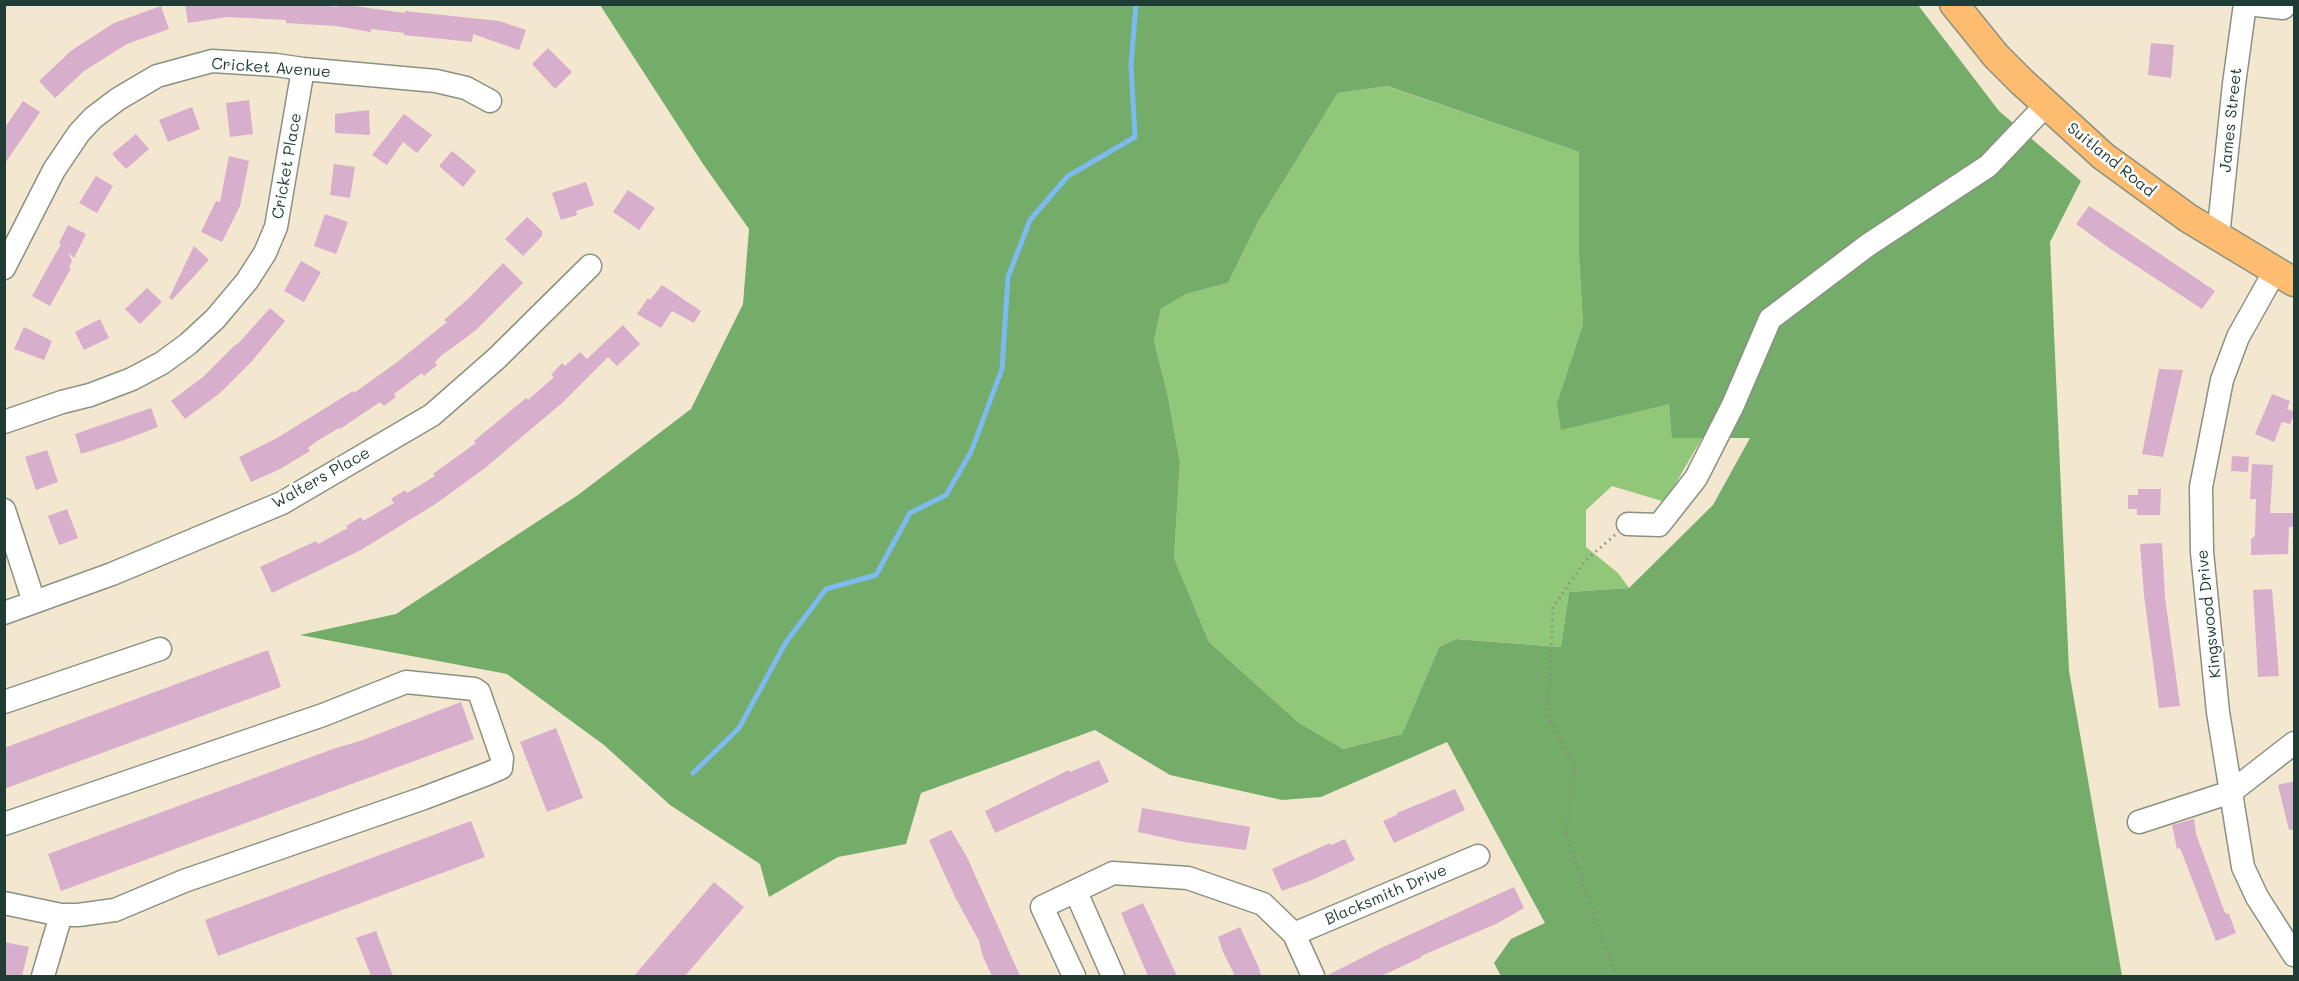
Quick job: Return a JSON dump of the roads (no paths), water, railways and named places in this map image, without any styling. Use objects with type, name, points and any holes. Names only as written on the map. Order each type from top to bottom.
[{"type":"main road","name":"Suitland Road","points":[[1954,4],[1996,56],[2046,105],[2132,179],[2188,218],[2285,277]]},
{"type":"street","points":[[2246,4],[2283,8]]},
{"type":"street","name":"James Street","points":[[2218,237],[2234,84],[2246,4]]},
{"type":"street","name":"Cricket Avenue","points":[[4,268],[54,170],[79,133],[93,118],[118,99],[157,76],[212,61],[276,65],[436,81],[466,88],[489,101]]},
{"type":"street","name":"Cricket Place","points":[[4,422],[132,379],[162,363],[188,344],[215,319],[247,281],[265,253],[276,227],[303,69]]},
{"type":"street","points":[[1628,524],[1659,525],[1696,478],[1733,405],[1770,319],[1868,245],[1988,166],[2046,105]]},
{"type":"street","name":"Walters Place","points":[[4,613],[112,574],[282,503],[432,415],[497,358],[590,266]]},
{"type":"street","name":"Kingswood Drive","points":[[2285,277],[2230,355],[2222,380],[2201,487],[2202,552],[2218,712],[2243,867],[2257,897],[2295,955]]},
{"type":"street","points":[[4,510],[34,602]]},
{"type":"street","points":[[4,702],[160,649]]},
{"type":"street","points":[[4,824],[312,719],[406,682],[474,689],[479,692],[502,758],[501,768],[424,798],[184,881],[116,910],[61,915],[4,903]]},
{"type":"street","points":[[2139,822],[2231,792],[2295,742]]},
{"type":"street","name":"Blacksmith Drive","points":[[1294,934],[1478,856]]},
{"type":"street","points":[[1074,976],[1042,908],[1113,873],[1188,878],[1263,904],[1294,934],[1313,976]]},
{"type":"street","points":[[1076,892],[1113,976]]},
{"type":"street","points":[[43,976],[61,915]]},
{"type":"waterway","points":[[693,773],[739,728],[786,642],[826,589],[876,575],[910,513],[946,495],[971,452],[1002,369],[1008,277],[1030,220],[1068,176],[1135,137],[1131,65],[1136,4]]}]
